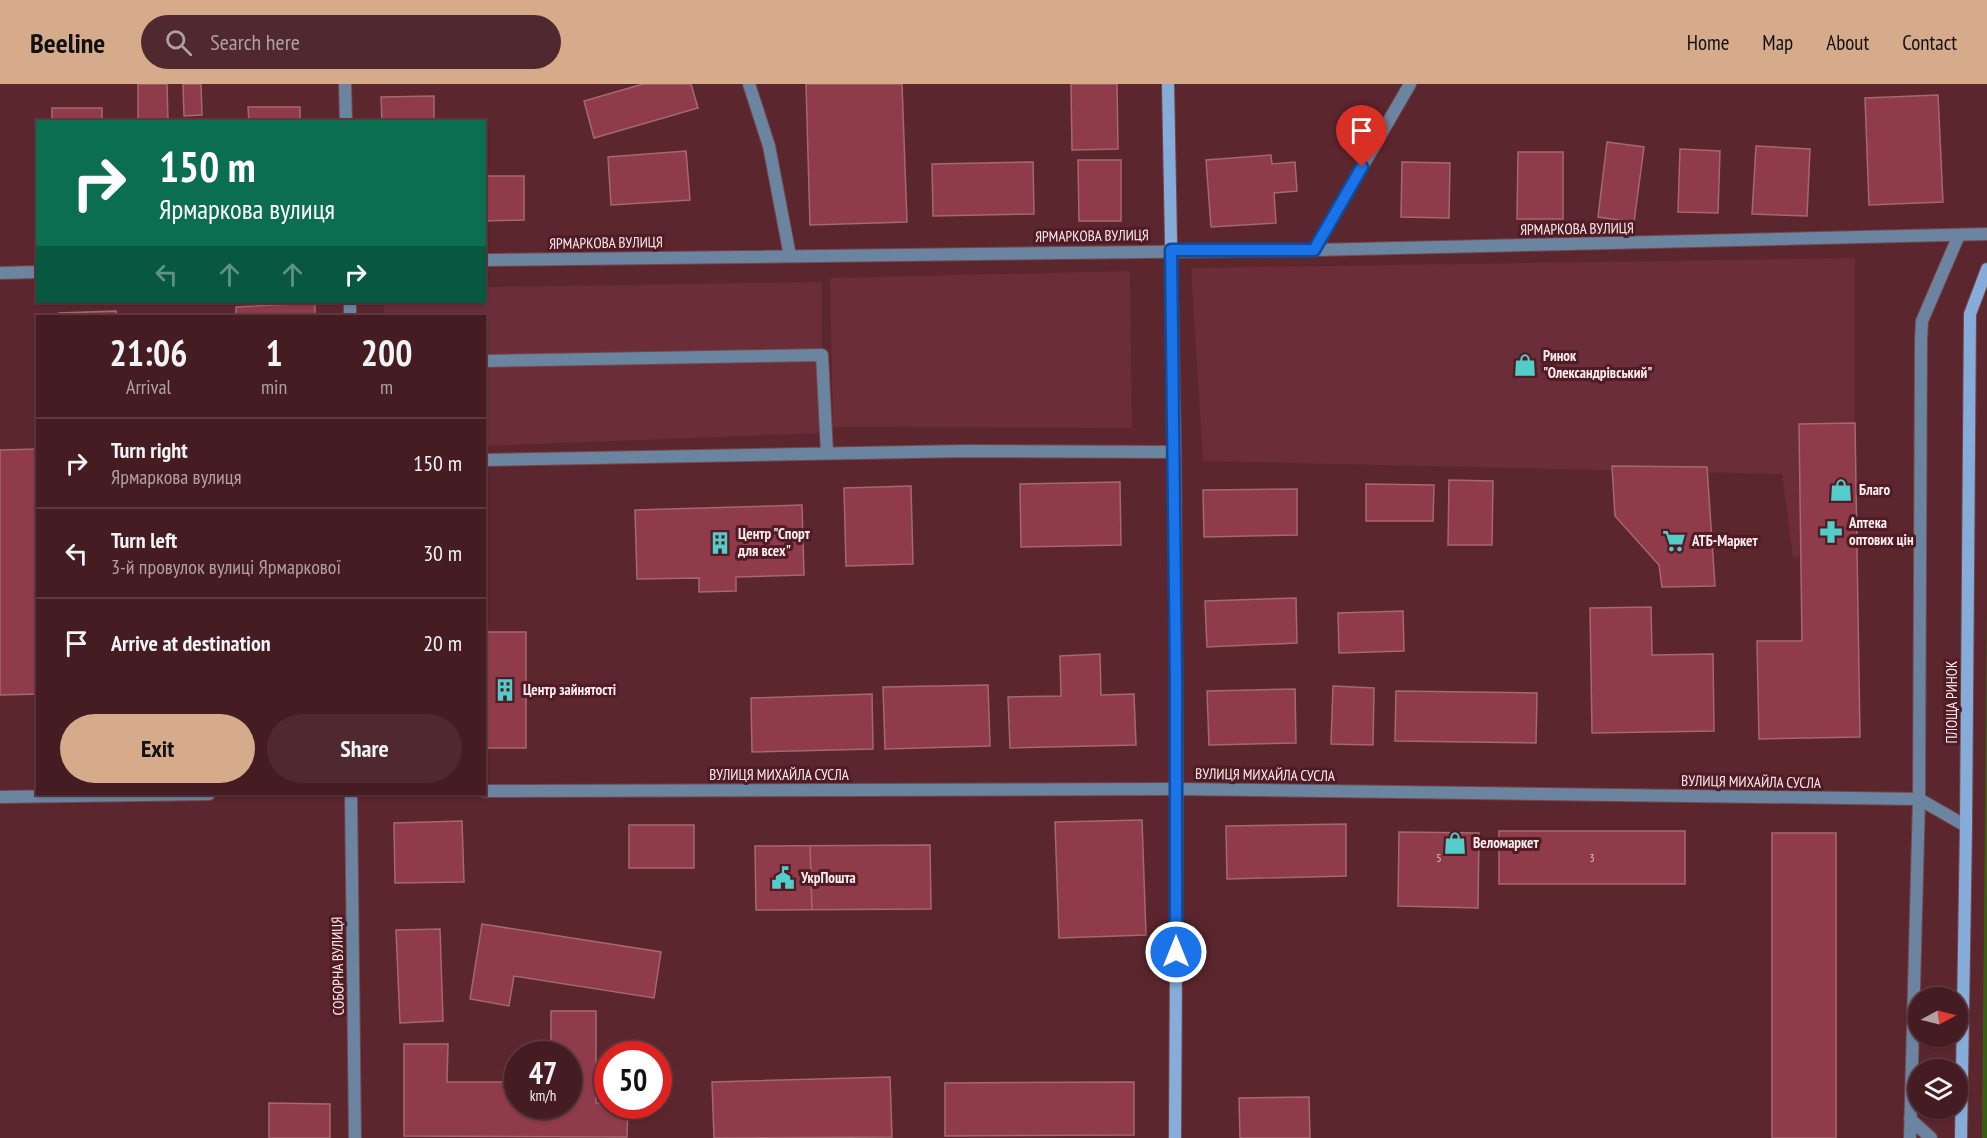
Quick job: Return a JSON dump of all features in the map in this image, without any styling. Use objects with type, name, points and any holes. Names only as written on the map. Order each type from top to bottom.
[{"type":"main road","points":[[1168,84],[1175,452],[1177,789],[1175,1138]]},
{"type":"main road","name":"ПЛОЩА РИНОК","points":[[1960,1138],[1966,826],[1970,314],[1987,269]]},
{"type":"street","points":[[345,84],[346,120]]},
{"type":"street","points":[[749,84],[769,146],[790,256]]},
{"type":"street","points":[[1314,250],[1410,84]]},
{"type":"street","name":"ЯРМАРКОВА ВУЛИЦЯ","points":[[486,260],[1314,250],[1987,234]]},
{"type":"street","points":[[1912,1059],[1919,799],[1921,330],[1922,321],[1959,235]]},
{"type":"street","points":[[0,273],[36,272]]},
{"type":"street","points":[[486,361],[822,356],[827,453]]},
{"type":"street","points":[[486,460],[965,451],[1175,452]]},
{"type":"street","name":"ВУЛИЦЯ МИХАЙЛА СУСЛА","points":[[486,791],[1177,789],[1919,799],[1966,826]]},
{"type":"street","points":[[0,797],[139,795]]},
{"type":"street","name":"СОБОРНА ВУЛИЦЯ","points":[[351,795],[355,1138]]},
{"type":"street","points":[[1910,1119],[1910,1138]]},
{"type":"street","points":[[1910,1119],[1931,1138]]},
{"type":"shaded area","name":"Ринок \"Олександрівський\"","points":[[1855,258],[1854,553],[1793,557],[1782,474],[1203,461],[1191,268]]},
{"type":"shaded area","points":[[1130,271],[1132,428],[833,427],[830,278]]},
{"type":"shaded area","points":[[822,282],[822,433],[486,446],[486,315],[384,315],[384,303],[486,303],[486,287]]},
{"type":"green space","points":[[1987,596],[1987,1138],[1982,1138]]},
{"type":"building","points":[[138,84],[167,84],[168,120],[138,120]]},
{"type":"building","points":[[183,84],[201,84],[202,115],[184,116]]},
{"type":"building","points":[[643,84],[691,84],[698,108],[594,138],[584,101]]},
{"type":"building","points":[[806,84],[902,84],[907,222],[810,225]]},
{"type":"building","points":[[1071,84],[1117,84],[1118,149],[1072,150]]},
{"type":"building","points":[[1938,95],[1943,202],[1869,205],[1865,98]]},
{"type":"building","points":[[434,96],[434,120],[382,120],[381,97]]},
{"type":"building","points":[[248,107],[300,107],[300,120],[249,120]]},
{"type":"building","points":[[52,108],[102,108],[102,120],[52,120]]},
{"type":"building","points":[[1607,142],[1644,147],[1634,222],[1598,217]]},
{"type":"building","points":[[1756,146],[1810,149],[1807,216],[1752,214]]},
{"type":"building","points":[[1680,149],[1720,151],[1718,213],[1678,212]]},
{"type":"building","points":[[686,151],[690,200],[611,205],[608,157]]},
{"type":"building","points":[[1518,152],[1563,152],[1563,219],[1517,219]]},
{"type":"building","points":[[1271,155],[1272,164],[1295,162],[1297,191],[1274,193],[1276,223],[1211,227],[1206,160]]},
{"type":"building","points":[[1078,160],[1121,160],[1121,221],[1079,221]]},
{"type":"building","points":[[1033,162],[1034,214],[933,216],[932,164]]},
{"type":"building","points":[[1402,162],[1450,163],[1449,218],[1401,217]]},
{"type":"building","points":[[486,176],[524,176],[524,220],[486,221]]},
{"type":"building","points":[[315,303],[315,315],[236,315],[236,307]]},
{"type":"building","points":[[116,311],[117,315],[59,315],[59,313]]},
{"type":"building","points":[[1855,423],[1860,737],[1759,739],[1757,641],[1802,641],[1799,424]]},
{"type":"building","points":[[36,449],[36,694],[0,695],[0,450]]},
{"type":"building","name":"АТБ-Маркет","points":[[1612,466],[1707,467],[1715,586],[1662,587],[1659,565],[1615,516]]},
{"type":"building","points":[[1449,480],[1493,481],[1492,545],[1448,545]]},
{"type":"building","points":[[1120,482],[1121,545],[1021,547],[1020,484]]},
{"type":"building","points":[[1366,484],[1434,485],[1433,521],[1366,521]]},
{"type":"building","points":[[911,486],[913,564],[846,566],[844,488]]},
{"type":"building","points":[[1297,489],[1297,535],[1204,537],[1203,490]]},
{"type":"building","name":"Центр \"Спорт для всех\"","points":[[802,505],[804,575],[736,577],[736,591],[699,592],[699,578],[637,579],[635,510]]},
{"type":"building","points":[[1296,598],[1297,643],[1207,647],[1205,601]]},
{"type":"building","points":[[1651,607],[1652,655],[1713,654],[1714,731],[1592,733],[1590,608]]},
{"type":"building","points":[[1403,611],[1404,651],[1339,653],[1338,613]]},
{"type":"building","name":"Центр зайнятості","points":[[486,632],[526,632],[526,748],[486,748]]},
{"type":"building","points":[[1100,654],[1101,695],[1134,694],[1136,745],[1010,748],[1008,697],[1061,696],[1060,656]]},
{"type":"building","points":[[988,685],[990,746],[885,749],[883,687]]},
{"type":"building","points":[[1333,686],[1374,688],[1373,745],[1331,744]]},
{"type":"building","points":[[1295,689],[1296,743],[1209,745],[1207,691]]},
{"type":"building","points":[[1396,691],[1537,693],[1536,743],[1395,741]]},
{"type":"building","points":[[872,694],[873,749],[752,752],[751,698]]},
{"type":"building","points":[[1142,820],[1146,935],[1059,938],[1055,822]]},
{"type":"building","points":[[462,821],[464,882],[395,883],[394,823]]},
{"type":"building","points":[[1346,824],[1346,876],[1227,879],[1226,826]]},
{"type":"building","points":[[629,825],[694,825],[694,868],[629,868]]},
{"type":"building","points":[[1499,831],[1685,831],[1685,884],[1499,884]]},
{"type":"building","points":[[1399,832],[1479,833],[1478,908],[1398,906]]},
{"type":"building","points":[[1772,833],[1836,833],[1836,1138],[1772,1138]]},
{"type":"building","points":[[930,845],[931,909],[756,910],[755,846]]},
{"type":"building","name":"УкрПошта","points":[[755,846],[810,846],[812,910],[756,910]]},
{"type":"building","points":[[482,924],[661,952],[654,998],[514,976],[509,1006],[470,999]]},
{"type":"building","points":[[440,929],[443,1021],[400,1023],[396,930]]},
{"type":"building","points":[[551,1011],[596,1011],[594,1119],[628,1119],[627,1137],[404,1136],[404,1044],[448,1044],[447,1082],[504,1082],[504,1119],[582,1119],[582,1041],[551,1041]]},
{"type":"building","points":[[890,1077],[892,1137],[714,1138],[712,1082]]},
{"type":"building","points":[[1134,1082],[1134,1135],[945,1136],[945,1083]]},
{"type":"building","points":[[1309,1097],[1310,1138],[1240,1138],[1239,1098]]},
{"type":"building","points":[[269,1103],[330,1104],[330,1138],[269,1138]]},
{"type":"place","name":"Ринок \"Олександрівський\"","points":[[1525,365]]},
{"type":"place","name":"Благо","points":[[1841,490]]},
{"type":"place","name":"Аптека оптових цін","points":[[1831,532]]},
{"type":"place","name":"АТБ-Маркет","points":[[1674,541]]},
{"type":"place","name":"Центр \"Спорт для всех\"","points":[[720,543]]},
{"type":"place","name":"Центр зайнятості","points":[[505,690]]},
{"type":"place","name":"Веломаркет","points":[[1455,843]]},
{"type":"place","name":"УкрПошта","points":[[783,878]]},
{"type":"route","points":[[1176,952],[1175,452],[1171,250],[1314,250],[1362,167]]}]
